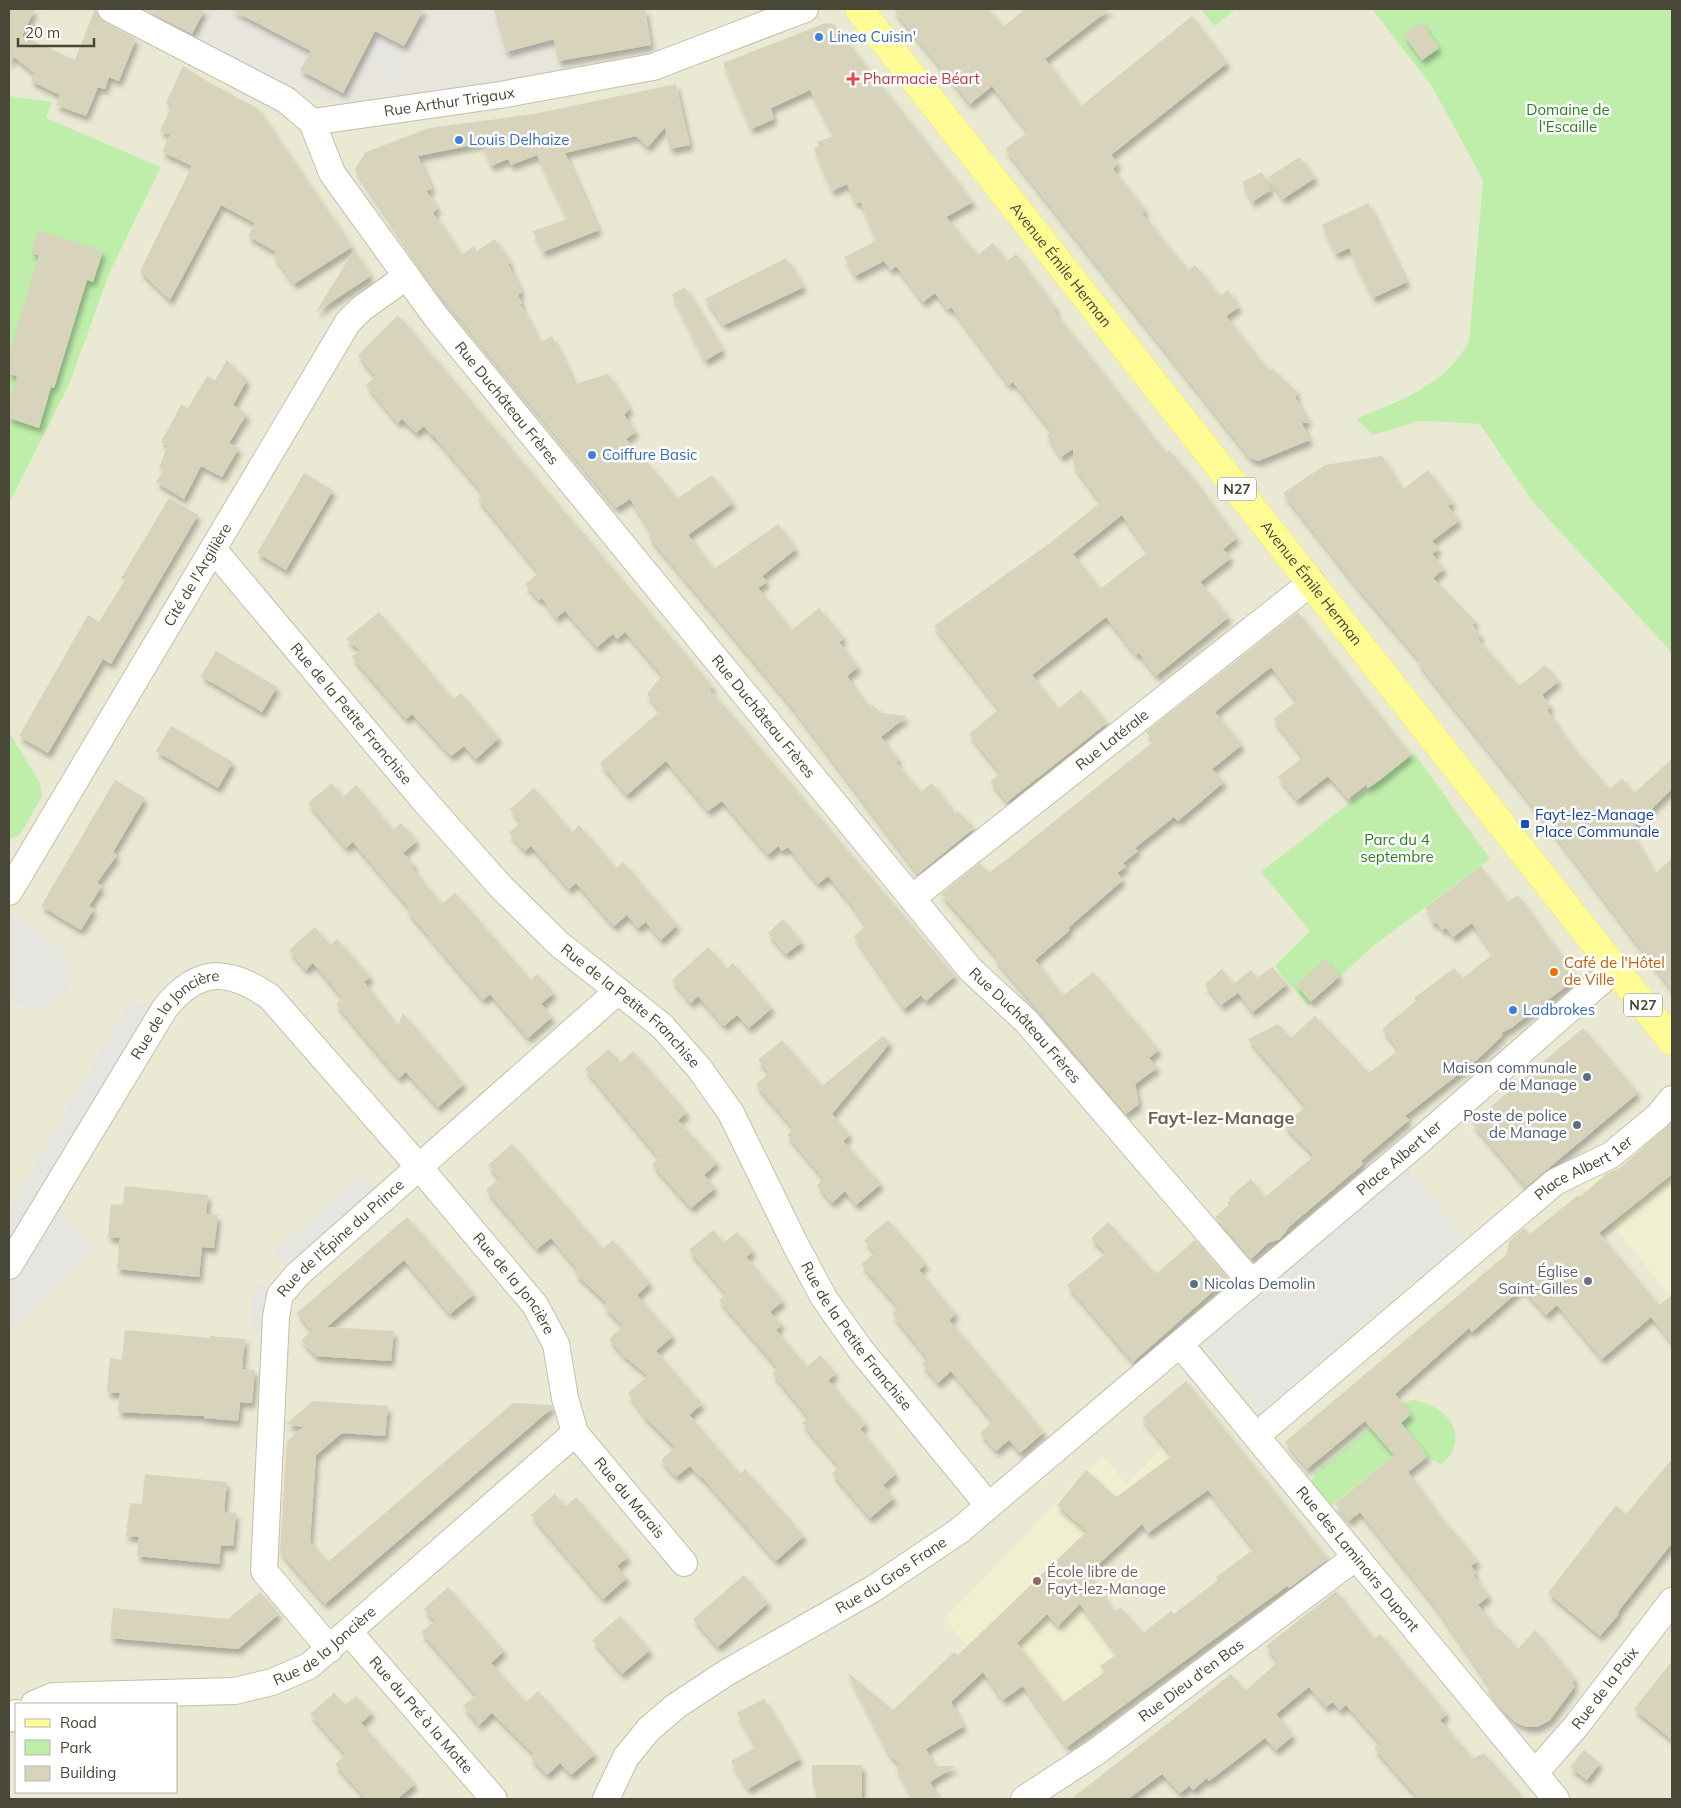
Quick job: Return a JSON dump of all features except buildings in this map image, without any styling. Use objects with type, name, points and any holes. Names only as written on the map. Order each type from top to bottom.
[{"type":"main road","name":"Avenue Émile Herman","points":[[858,9],[1312,582],[1672,1041]]},
{"type":"street","points":[[111,9],[286,100],[312,122]]},
{"type":"street","name":"Rue Arthur Trigaux","points":[[312,122],[500,95],[653,67],[805,9]]},
{"type":"street","name":"Rue Duchâteau Frères","points":[[312,122],[332,172],[436,317],[970,969],[1026,1021],[1251,1282]]},
{"type":"street","name":"Cité de l'Argilière","points":[[9,892],[348,322],[361,308],[407,276]]},
{"type":"street","name":"Rue de la Petite Franchise","points":[[213,549],[421,797],[502,888],[559,944],[662,1026],[699,1068],[731,1113],[795,1244],[824,1298],[860,1348],[988,1505]]},
{"type":"street","name":"Rue Latérale","points":[[912,898],[1312,582]]},
{"type":"street","name":"Place Albert Ier","points":[[1180,1344],[1417,1143],[1615,969]]},
{"type":"street","name":"Rue de la Joncière","points":[[9,1266],[165,1008],[179,990],[196,980],[216,976],[238,978],[270,997],[420,1168],[535,1305],[556,1344],[565,1398],[575,1433],[309,1666],[272,1682],[235,1691],[52,1696],[36,1703]]},
{"type":"street","name":"Rue de l'Épine du Prince","points":[[330,1649],[264,1571],[276,1318],[280,1295],[297,1275],[618,991]]},
{"type":"street","name":"Place Albert 1er","points":[[1256,1436],[1555,1182],[1611,1154],[1658,1116],[1672,1099]]},
{"type":"street","name":"Rue du Gros Frane","points":[[606,1799],[626,1757],[649,1729],[676,1706],[726,1673],[873,1589],[959,1531],[1180,1344]]},
{"type":"street","name":"Rue des Laminoirs Dupont","points":[[1180,1344],[1546,1791]]},
{"type":"street","name":"Rue du Marais","points":[[575,1433],[684,1563]]},
{"type":"street","name":"Rue Dieu d'en Bas","points":[[1024,1799],[1096,1752],[1356,1557]]},
{"type":"street","name":"Rue de la Paix","points":[[1546,1791],[1577,1725],[1672,1601]]},
{"type":"street","name":"Rue du Pré à la Motte","points":[[349,1632],[494,1799]]},
{"type":"shaded area","points":[[9,9],[1201,9],[1214,26],[1236,9],[1372,9],[1432,87],[1483,180],[1469,341],[1460,359],[1443,376],[1421,390],[1356,419],[1373,435],[1421,421],[1480,424],[1532,501],[1672,653],[1672,1799],[9,1799],[9,835],[11,838],[22,754],[9,732],[9,504],[69,385],[110,272],[161,167],[46,118],[52,102],[9,96]]},
{"type":"shaded area","points":[[111,9],[544,9],[551,34],[560,84],[350,106],[310,98],[279,88]]},
{"type":"shaded area","points":[[371,29],[409,47],[402,62],[402,85],[353,61]]},
{"type":"shaded area","points":[[9,914],[60,947],[67,957],[71,968],[71,980],[65,993],[49,1006],[38,1009],[26,1008],[9,999]]},
{"type":"shaded area","points":[[129,1003],[165,1008],[49,1200],[93,1247],[9,1332],[9,1210]]},
{"type":"shaded area","points":[[1672,1107],[1672,1344],[1647,1314],[1669,1295],[1580,1184]]},
{"type":"shaded area","points":[[1407,1169],[1465,1237],[1261,1411],[1203,1344]]},
{"type":"shaded area","points":[[362,1175],[383,1200],[297,1275],[274,1251]]},
{"type":"shaded area","points":[[254,1284],[284,1290],[275,1335],[250,1331]]},
{"type":"shaded area","name":"École libre de Fayt-lez-Manage","points":[[1209,1409],[1243,1451],[1212,1475],[1161,1505],[1088,1575],[1158,1680],[1067,1748],[1021,1686],[980,1659],[944,1619],[1102,1456],[1127,1484],[1178,1432]]},
{"type":"green space","points":[[1201,9],[1236,9],[1214,26]]},
{"type":"green space","name":"Domaine de l'Escaille","points":[[1372,9],[1672,9],[1672,653],[1532,501],[1480,424],[1421,421],[1373,435],[1356,419],[1405,398],[1435,381],[1448,370],[1469,341],[1483,180],[1432,87]]},
{"type":"green space","points":[[9,96],[52,102],[46,118],[161,167],[110,272],[69,385],[9,504]]},
{"type":"green space","points":[[9,732],[40,783],[42,796],[20,835],[11,838],[9,835]]},
{"type":"green space","name":"Parc du 4 septembre","points":[[1414,753],[1490,859],[1373,946],[1308,1006],[1275,966],[1310,931],[1261,872]]},
{"type":"green space","points":[[1412,1400],[1434,1407],[1452,1424],[1456,1438],[1455,1445],[1448,1458],[1441,1464],[1425,1456],[1412,1440],[1333,1505],[1322,1499],[1311,1483],[1315,1473],[1396,1407]]},
{"type":"place","name":"Linea Cuisin'","points":[[819,37]]},
{"type":"place","name":"Pharmacie Béart","points":[[853,79]]},
{"type":"place","name":"Louis Delhaize","points":[[459,140]]},
{"type":"place","name":"Coiffure Basic","points":[[592,455]]},
{"type":"place","name":"Fayt-lez-Manage Place Communale","points":[[1525,824]]},
{"type":"place","name":"Café de l'Hôtel de Ville","points":[[1554,972]]},
{"type":"place","name":"Ladbrokes","points":[[1513,1010]]},
{"type":"place","name":"Maison communale de Manage","points":[[1587,1077]]},
{"type":"place","name":"Poste de police de Manage","points":[[1577,1125]]},
{"type":"place","name":"Église Saint-Gilles","points":[[1588,1281]]},
{"type":"place","name":"Nicolas Demolin","points":[[1194,1284]]},
{"type":"place","name":"École libre de Fayt-lez-Manage","points":[[1037,1581]]},
{"type":"district","name":"Fayt-lez-Manage","points":[[1221,1118]]}]
